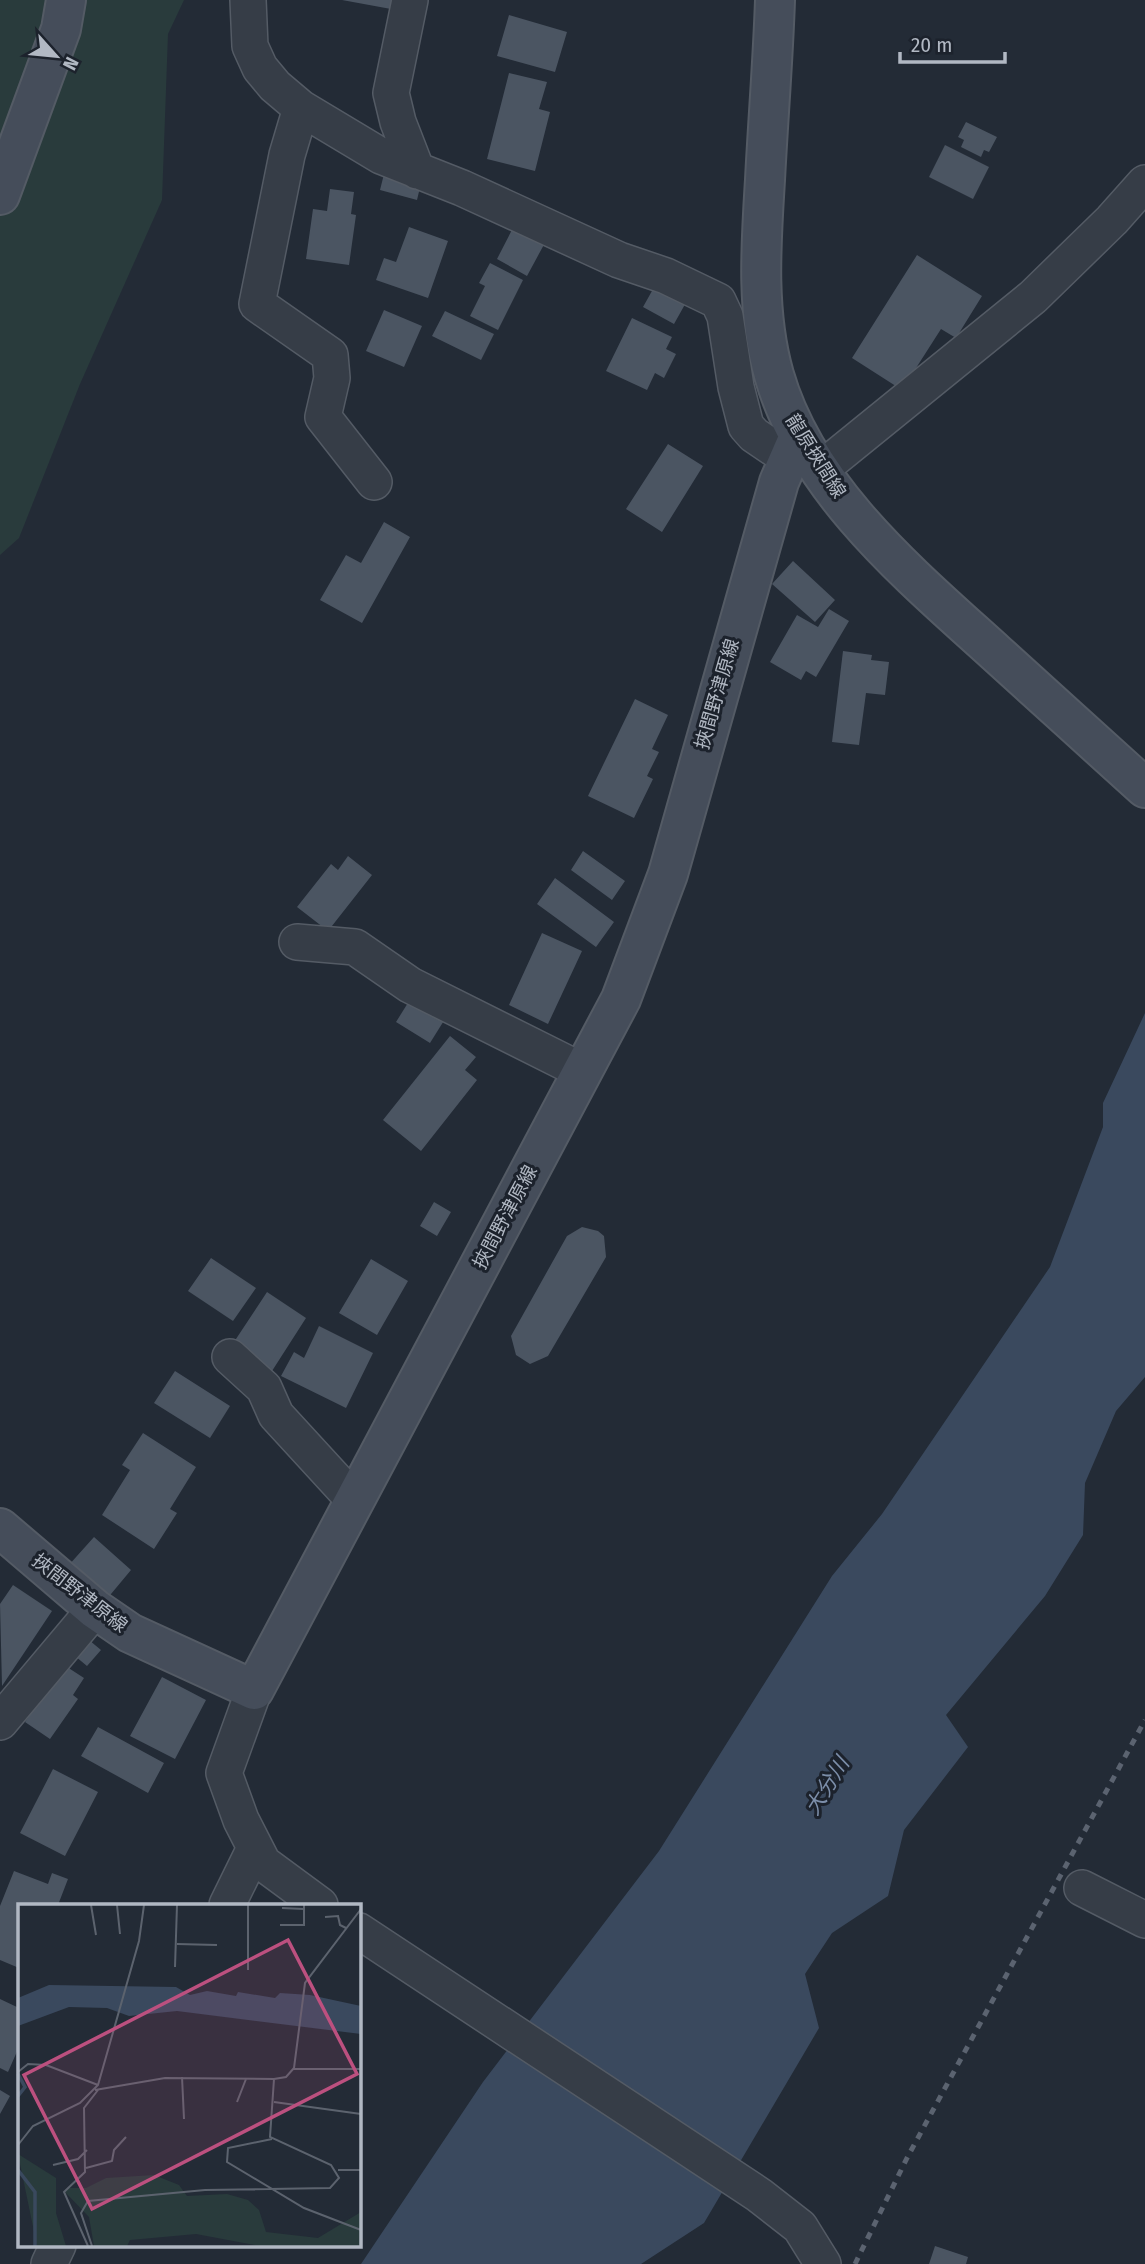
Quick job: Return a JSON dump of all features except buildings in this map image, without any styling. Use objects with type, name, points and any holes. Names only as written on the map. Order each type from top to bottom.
[{"type":"main road","points":[[0,195],[57,41],[66,0]]},
{"type":"main road","name":"龍原挾間線","points":[[775,0],[760,251],[762,291],[774,374],[803,455],[869,530],[934,596],[1145,788]]},
{"type":"main road","name":"挾間野津原線","points":[[0,1528],[95,1609],[130,1633],[254,1690],[621,999],[656,912],[759,546],[803,455]]},
{"type":"street","points":[[247,0],[250,46],[260,68],[275,86],[301,108],[382,156],[718,301],[725,316],[736,387],[746,426],[754,435],[803,455],[1034,297],[1112,220],[1145,183]]},
{"type":"street","points":[[410,0],[391,93],[398,122],[417,171]]},
{"type":"street","points":[[301,108],[287,155],[257,304],[330,355],[332,378],[323,417],[374,482]]},
{"type":"street","points":[[296,942],[355,947],[410,985],[582,1071]]},
{"type":"street","points":[[230,1357],[264,1388],[276,1415],[354,1500]]},
{"type":"street","points":[[0,1722],[95,1609]]},
{"type":"street","points":[[254,1690],[224,1773],[241,1820],[263,1863],[307,1896]]},
{"type":"street","points":[[227,1904],[255,1848]]},
{"type":"street","points":[[1082,1888],[1145,1920]]},
{"type":"street","points":[[360,1932],[759,2195],[800,2227],[823,2264]]},
{"type":"street","points":[[48,2264],[57,2246]]},
{"type":"shaded area","points":[[0,0],[184,0],[168,34],[162,200],[80,384],[19,538],[0,555]]},
{"type":"water","name":"大分川","points":[[1145,1013],[1145,1377],[1116,1411],[1085,1483],[1083,1535],[1045,1596],[946,1715],[968,1747],[904,1830],[888,1896],[832,1933],[805,1974],[819,2028],[704,2223],[641,2264],[361,2264],[483,2082],[659,1851],[832,1576],[882,1514],[1050,1267],[1103,1127],[1103,1103]]},
{"type":"railway","points":[[855,2264],[907,2158],[1145,1720]]}]
